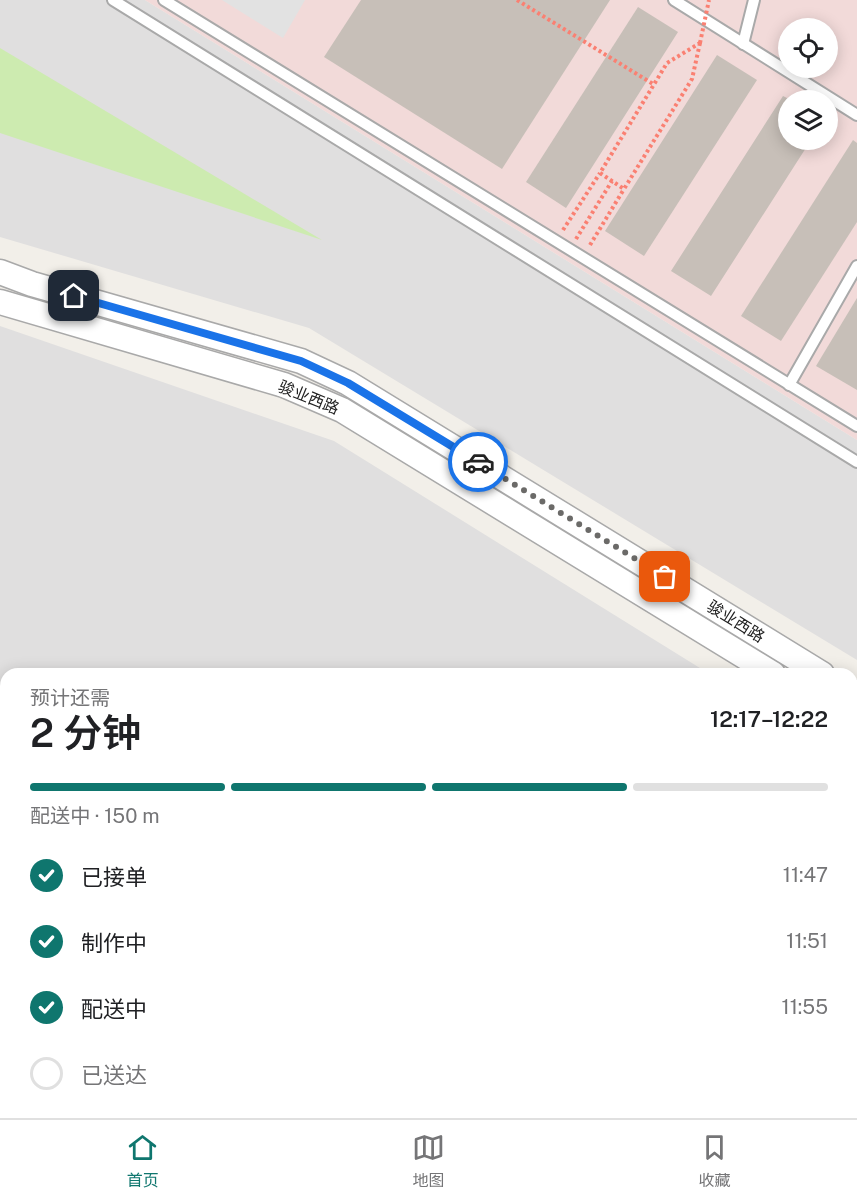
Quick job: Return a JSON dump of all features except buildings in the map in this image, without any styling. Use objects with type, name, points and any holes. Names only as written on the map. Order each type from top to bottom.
[{"type":"street","name":"骏业西路","points":[[0,272],[32,284],[301,361],[348,383],[812,668]]},
{"type":"street","name":"骏业西路","points":[[0,302],[38,315],[284,385],[342,410],[763,668]]},
{"type":"lane","points":[[113,0],[857,462]]},
{"type":"lane","points":[[164,0],[857,426]]},
{"type":"lane","points":[[674,0],[857,115]]},
{"type":"lane","points":[[743,44],[754,0]]},
{"type":"lane","points":[[789,385],[857,266]]},
{"type":"path","points":[[517,0],[653,84]]},
{"type":"path","points":[[582,258],[692,79],[709,0]]},
{"type":"path","points":[[555,242],[667,63],[700,43]]},
{"type":"path","points":[[600,173],[624,189]]},
{"type":"path","points":[[569,250],[612,181]]},
{"type":"shaded area","points":[[0,0],[145,0],[857,440],[857,660],[309,328],[0,237]]},
{"type":"shaded area","points":[[145,0],[857,0],[857,440]]},
{"type":"shaded area","points":[[222,0],[305,0],[283,38]]},
{"type":"shaded area","points":[[0,326],[334,441],[700,668],[0,668]]},
{"type":"green space","points":[[0,48],[322,240],[0,133]]},
{"type":"way so far","points":[[478,462],[665,577]]},
{"type":"route","points":[[74,296],[301,361],[348,383],[478,462]]}]
